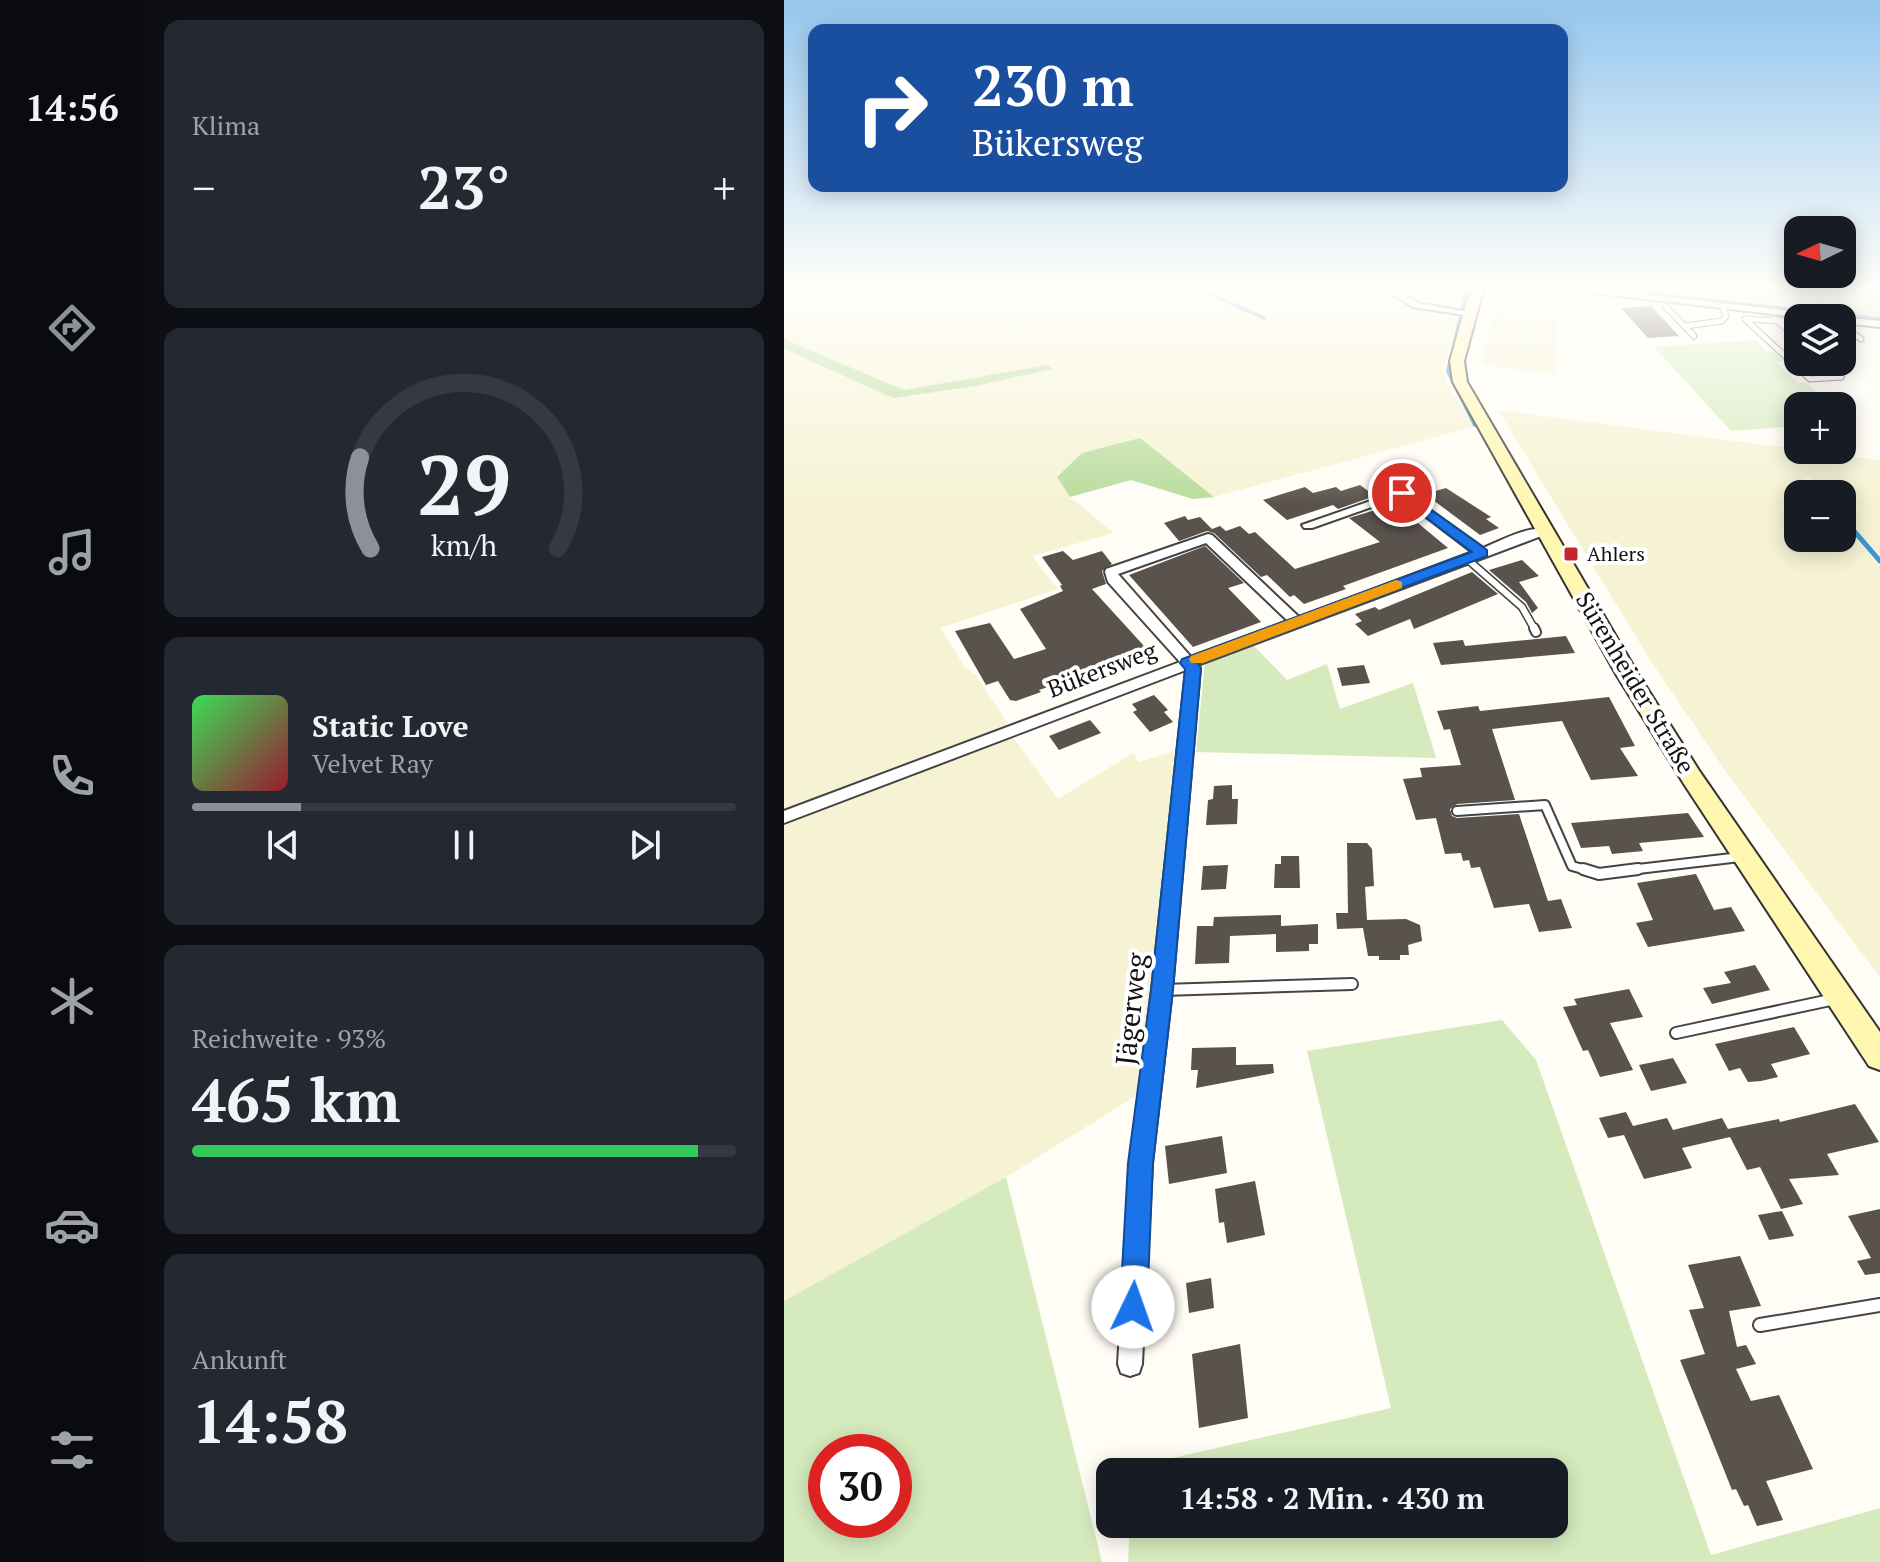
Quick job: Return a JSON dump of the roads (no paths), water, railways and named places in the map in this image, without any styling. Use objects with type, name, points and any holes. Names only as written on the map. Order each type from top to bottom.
[{"type":"main road","name":"Sürenheider Straße","points":[[1457,360],[1460,382],[1627,674],[1745,857],[1880,1057]]},
{"type":"street","points":[[1308,525],[1402,493],[1482,553]]},
{"type":"street","name":"Bükersweg","points":[[784,817],[1296,621],[1531,534],[1546,532]]},
{"type":"street","points":[[1188,663],[1113,579],[1111,572],[1208,538],[1296,621]]},
{"type":"street","name":"Jägerweg","points":[[1130,1364],[1141,1163],[1162,990],[1193,668],[1188,663]]},
{"type":"lane","points":[[1807,376],[1810,379],[1840,376]]},
{"type":"lane","points":[[1467,559],[1522,607],[1536,632]]},
{"type":"lane","points":[[1457,811],[1545,805],[1572,866],[1599,874],[1745,857]]},
{"type":"lane","points":[[1162,990],[1352,984]]},
{"type":"lane","points":[[1676,1033],[1840,998]]},
{"type":"lane","points":[[1760,1325],[1880,1305]]},
{"type":"waterway","points":[[1451,360],[1448,371],[1475,425]]},
{"type":"waterway","points":[[1856,533],[1880,561]]},
{"type":"place","name":"Ahlers","points":[[1571,554]]}]
